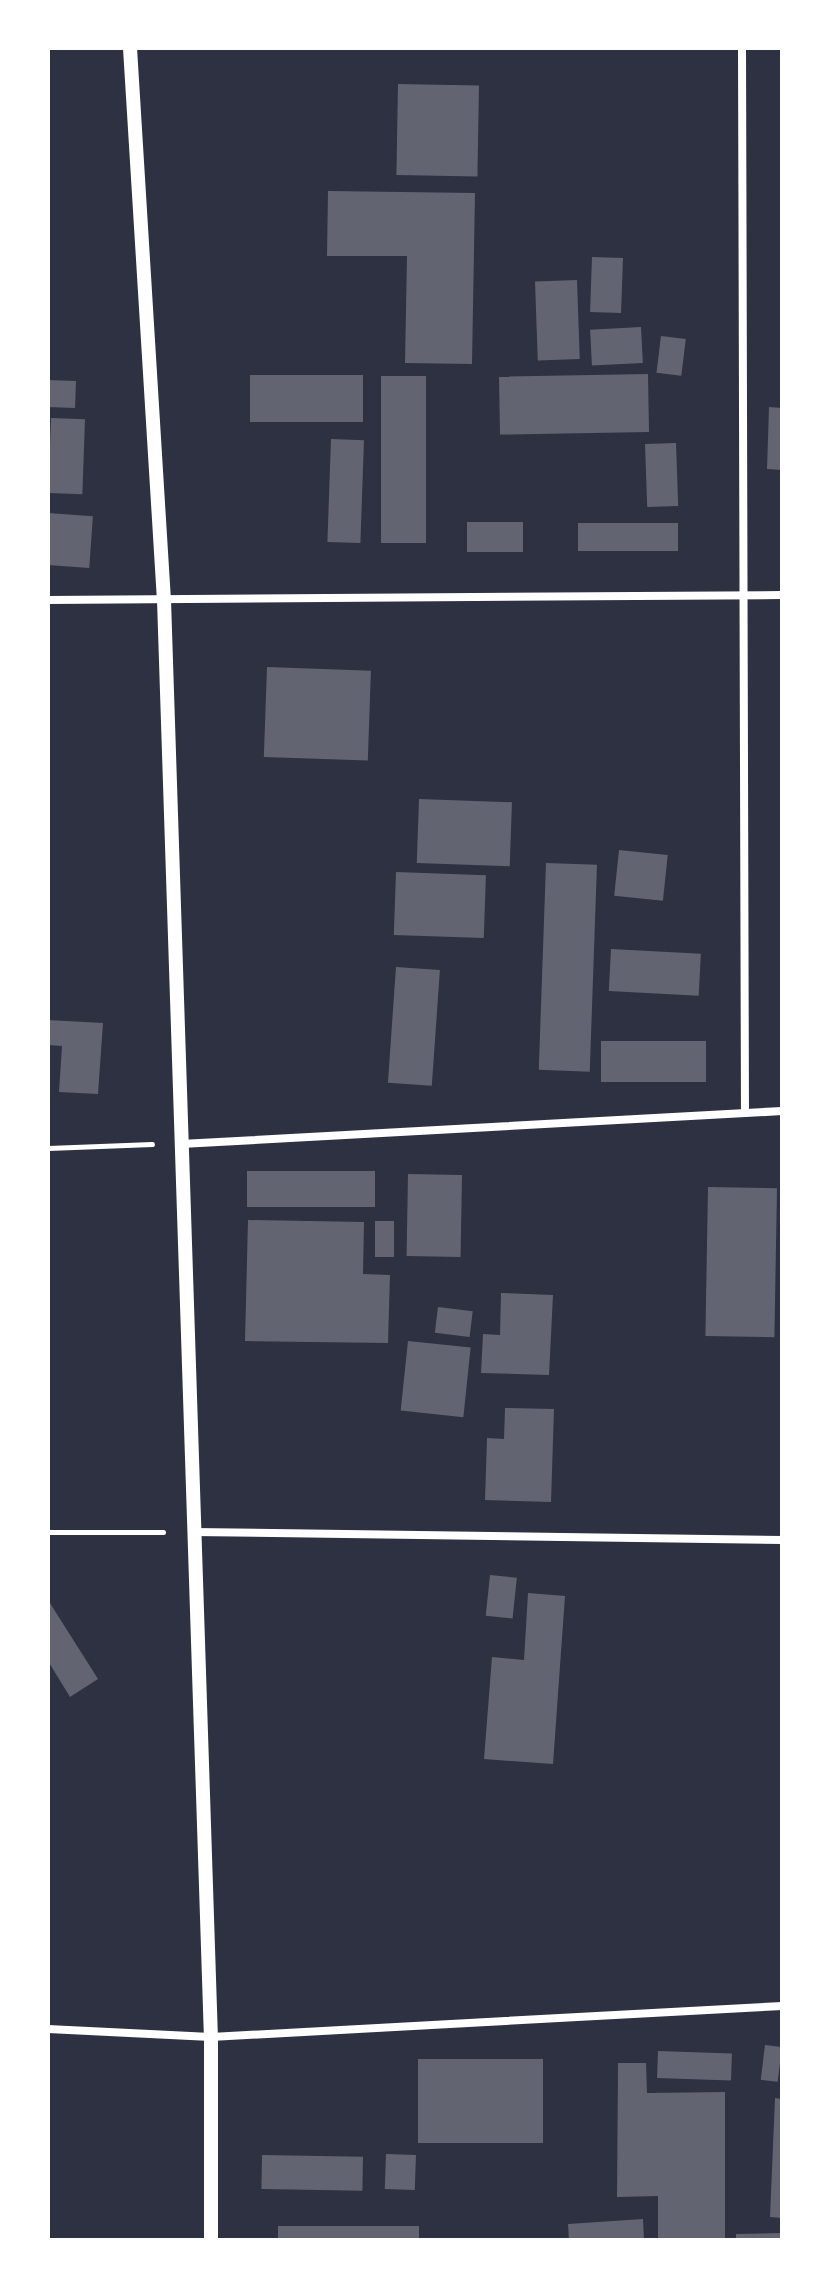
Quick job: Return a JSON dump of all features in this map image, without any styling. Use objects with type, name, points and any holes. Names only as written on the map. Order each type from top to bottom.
[{"type":"street","points":[[130,48],[164,600],[192,1532],[211,2037],[211,2240]]},
{"type":"street","points":[[742,48],[741,596],[745,1113]]},
{"type":"street","points":[[48,600],[782,595]]},
{"type":"street","points":[[181,1144],[782,1111]]},
{"type":"street","points":[[192,1532],[782,1540]]},
{"type":"street","points":[[48,2029],[211,2037],[782,2006]]},
{"type":"path","points":[[48,1148],[181,1144]]},
{"type":"path","points":[[48,1532],[192,1532]]},
{"type":"building","points":[[398,84],[479,85],[477,176],[396,175]]},
{"type":"building","points":[[328,191],[475,193],[472,364],[405,363],[407,256],[327,256]]},
{"type":"building","points":[[592,257],[623,258],[621,313],[590,312]]},
{"type":"building","points":[[577,280],[580,359],[538,360],[535,281]]},
{"type":"building","points":[[641,327],[643,363],[592,366],[590,330]]},
{"type":"building","points":[[661,336],[686,339],[681,376],[656,373]]},
{"type":"building","points":[[648,374],[649,432],[500,435],[499,377]]},
{"type":"building","points":[[250,375],[363,375],[363,422],[250,422]]},
{"type":"building","points":[[381,376],[426,376],[426,543],[381,543]]},
{"type":"building","points":[[48,380],[76,381],[75,408],[48,407]]},
{"type":"building","points":[[769,407],[782,408],[782,470],[767,469]]},
{"type":"building","points":[[51,418],[85,419],[82,494],[48,493]]},
{"type":"building","points":[[331,439],[364,440],[360,543],[327,542]]},
{"type":"building","points":[[676,443],[678,506],[647,507],[645,444]]},
{"type":"building","points":[[48,513],[93,516],[89,568],[48,565]]},
{"type":"building","points":[[467,522],[523,522],[523,552],[467,552]]},
{"type":"building","points":[[578,523],[678,523],[678,551],[578,551]]},
{"type":"building","points":[[267,667],[371,671],[368,761],[264,757]]},
{"type":"building","points":[[419,799],[512,802],[510,866],[417,863]]},
{"type":"building","points":[[619,850],[668,855],[663,901],[614,896]]},
{"type":"building","points":[[546,863],[597,865],[590,1072],[539,1070]]},
{"type":"building","points":[[396,872],[486,875],[484,938],[394,935]]},
{"type":"building","points":[[611,949],[701,954],[699,996],[609,991]]},
{"type":"building","points":[[396,967],[440,970],[432,1086],[388,1083]]},
{"type":"building","points":[[48,1020],[103,1023],[98,1094],[59,1092],[62,1046],[48,1045]]},
{"type":"building","points":[[601,1041],[706,1041],[706,1082],[601,1082]]},
{"type":"building","points":[[247,1171],[375,1171],[375,1207],[247,1207]]},
{"type":"building","points":[[408,1174],[462,1175],[461,1257],[407,1256]]},
{"type":"building","points":[[708,1187],[777,1188],[774,1337],[705,1336]]},
{"type":"building","points":[[248,1220],[364,1222],[363,1274],[390,1275],[388,1343],[245,1341]]},
{"type":"building","points":[[375,1221],[394,1221],[394,1257],[375,1257]]},
{"type":"building","points":[[501,1293],[553,1295],[549,1375],[481,1373],[483,1334],[500,1335]]},
{"type":"building","points":[[438,1307],[473,1311],[470,1337],[435,1333]]},
{"type":"building","points":[[408,1341],[471,1348],[463,1417],[401,1411]]},
{"type":"building","points":[[505,1408],[554,1409],[551,1502],[485,1500],[487,1438],[504,1439]]},
{"type":"building","points":[[490,1575],[517,1578],[513,1619],[486,1616]]},
{"type":"building","points":[[528,1593],[565,1596],[553,1764],[484,1759],[492,1657],[524,1660]]},
{"type":"building","points":[[48,1600],[98,1679],[70,1697],[48,1661]]},
{"type":"building","points":[[765,2045],[782,2047],[778,2082],[761,2080]]},
{"type":"building","points":[[658,2051],[732,2054],[731,2081],[657,2078]]},
{"type":"building","points":[[418,2059],[543,2059],[543,2143],[418,2143]]},
{"type":"building","points":[[618,2063],[646,2063],[647,2093],[725,2092],[725,2240],[658,2240],[658,2196],[617,2197]]},
{"type":"building","points":[[775,2098],[782,2099],[782,2218],[770,2217]]},
{"type":"building","points":[[386,2154],[416,2155],[415,2190],[385,2189]]},
{"type":"building","points":[[262,2155],[363,2157],[362,2191],[261,2189]]},
{"type":"building","points":[[643,2219],[644,2240],[569,2240],[568,2224]]},
{"type":"building","points":[[278,2226],[419,2226],[419,2240],[278,2240]]},
{"type":"building","points":[[782,2233],[782,2240],[736,2240],[736,2234]]}]
